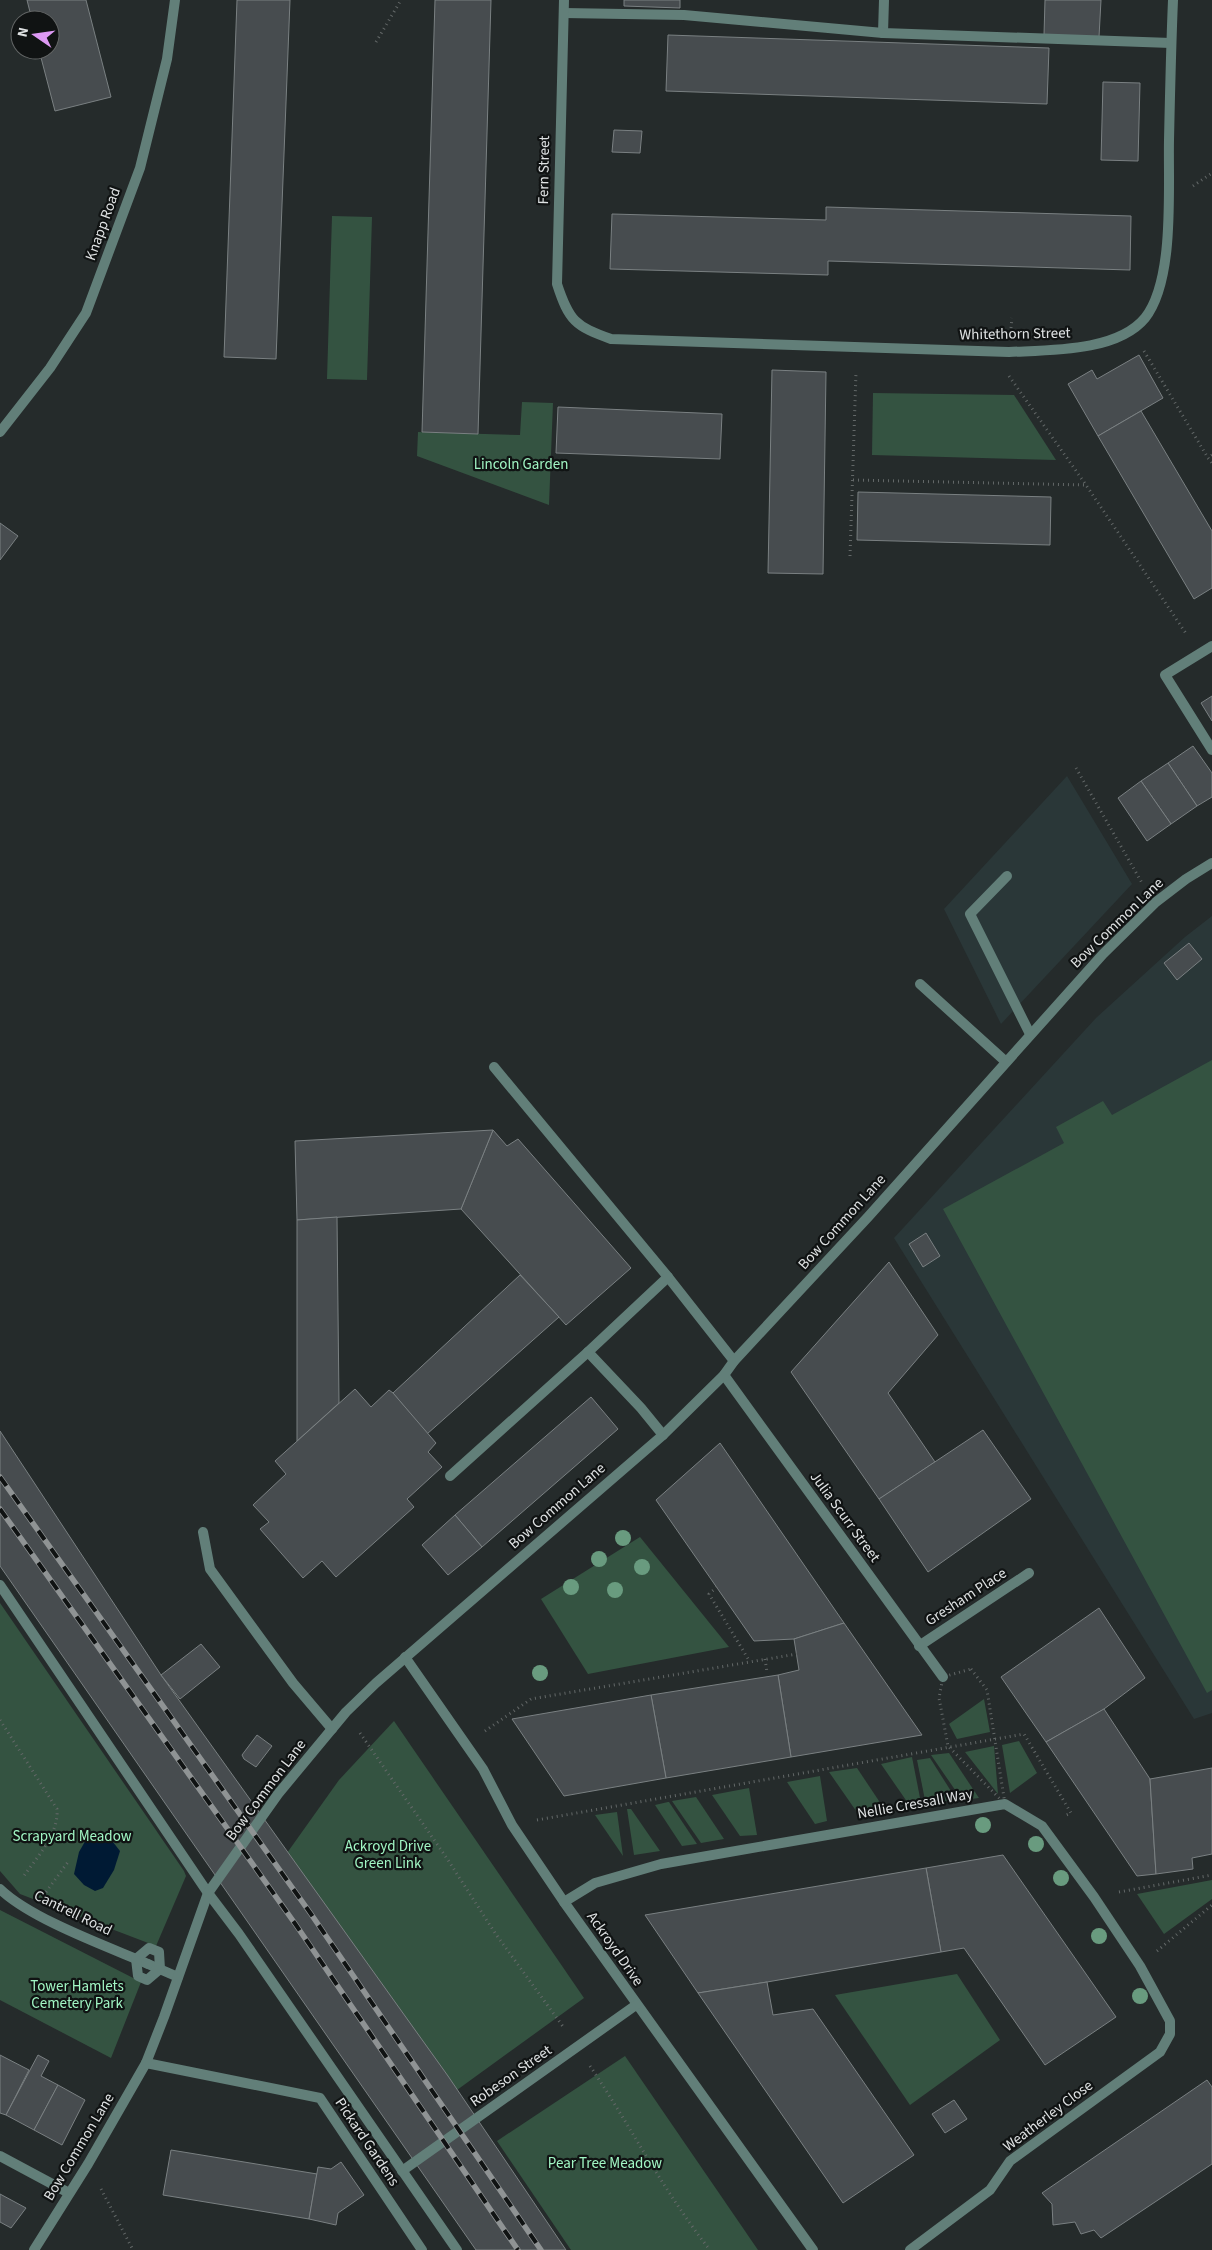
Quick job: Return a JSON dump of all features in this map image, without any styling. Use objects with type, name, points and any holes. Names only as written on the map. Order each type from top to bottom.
[{"type":"street","name":"Knapp Road","points":[[0,432],[50,368],[86,313],[140,168],[166,59],[175,0]]},
{"type":"street","name":"Fern Street","points":[[564,0],[557,284],[564,306],[574,321],[587,330]]},
{"type":"street","points":[[883,33],[884,0]]},
{"type":"street","name":"Whitethorn Street","points":[[587,330],[611,339],[1009,352],[1073,349],[1117,338],[1144,318],[1157,297],[1166,253],[1173,0]]},
{"type":"street","points":[[564,13],[684,15],[883,33],[1171,43]]},
{"type":"street","points":[[1212,646],[1165,675],[1212,750]]},
{"type":"street","name":"Bow Common Lane","points":[[34,2250],[88,2164],[146,2063],[208,1893],[278,1794],[346,1712],[405,1658],[663,1435],[724,1375],[734,1361],[868,1217],[1005,1061],[1103,954],[1156,902],[1186,879],[1212,863]]},
{"type":"street","points":[[1007,876],[970,914],[1030,1034]]},
{"type":"street","points":[[920,984],[1005,1061]]},
{"type":"street","points":[[494,1067],[668,1277],[734,1361]]},
{"type":"street","points":[[450,1476],[668,1277]]},
{"type":"street","points":[[588,1352],[642,1408],[663,1435]]},
{"type":"street","name":"Julia Scurr Street","points":[[724,1375],[943,1677]]},
{"type":"street","points":[[203,1532],[210,1569],[293,1683],[332,1729]]},
{"type":"street","name":"Gresham Place","points":[[919,1646],[1029,1573]]},
{"type":"street","points":[[0,1585],[208,1893],[239,1934],[457,2250]]},
{"type":"street","name":"Ackroyd Drive","points":[[405,1658],[483,1769],[512,1825],[564,1902],[813,2250]]},
{"type":"street","points":[[1005,1804],[1042,1826],[1094,1897],[1140,1966]]},
{"type":"street","name":"Nellie Cressall Way","points":[[564,1902],[595,1884],[661,1864],[1005,1804]]},
{"type":"street","name":"Cantrell Road","points":[[0,1889],[9,1898],[56,1924],[178,1977]]},
{"type":"street","points":[[149,1948],[159,1952],[160,1969],[147,1980],[138,1976],[136,1959],[149,1948]]},
{"type":"street","name":"Weatherley Close","points":[[910,2250],[990,2190],[1010,2161],[1160,2052],[1170,2034],[1170,2020],[1140,1966]]},
{"type":"street","name":"Robeson Street","points":[[402,2171],[636,2005]]},
{"type":"street","name":"Pickard Gardens","points":[[146,2063],[320,2098],[422,2250]]},
{"type":"street","points":[[0,2156],[69,2193]]},
{"type":"path","points":[[376,42],[401,0]]},
{"type":"path","points":[[1012,318],[1008,376],[1086,485],[1200,654]]},
{"type":"path","points":[[1131,329],[1210,456],[1212,463]]},
{"type":"path","points":[[850,556],[857,347]]},
{"type":"path","points":[[853,480],[1086,485]]},
{"type":"path","points":[[1076,768],[1134,871],[1156,902]]},
{"type":"path","points":[[717,1587],[708,1594],[750,1662]]},
{"type":"path","points":[[466,1744],[531,1699],[797,1654]]},
{"type":"path","points":[[765,1659],[767,1672]]},
{"type":"path","points":[[971,1669],[987,1690],[1005,1804],[948,1746],[939,1698],[943,1677],[971,1669]]},
{"type":"path","points":[[346,1712],[448,1860],[495,1933],[578,2047],[684,2218],[710,2250]]},
{"type":"path","points":[[0,1720],[57,1809],[58,1818],[53,1834],[9,1898]]},
{"type":"path","points":[[512,1825],[1024,1734],[1071,1813],[1042,1826]]},
{"type":"path","points":[[32,1911],[68,1862]]},
{"type":"path","points":[[1094,1897],[1212,1875]]},
{"type":"path","points":[[1140,1966],[1212,1905]]},
{"type":"path","points":[[88,2164],[133,2250]]},
{"type":"shaded area","points":[[1067,776],[1132,884],[1001,1024],[944,909]]},
{"type":"shaded area","points":[[1212,916],[1212,1713],[1194,1719],[894,1238],[1096,1018],[1185,937]]},
{"type":"green space","points":[[332,216],[372,217],[367,380],[327,379]]},
{"type":"green space","points":[[873,393],[1014,395],[1056,460],[872,455]]},
{"type":"green space","name":"Lincoln Garden","points":[[522,402],[553,403],[549,505],[417,456],[418,432],[520,435]]},
{"type":"green space","points":[[1212,1060],[1212,1690],[1207,1693],[943,1209],[1064,1143],[1056,1127],[1103,1101],[1112,1115]]},
{"type":"green space","points":[[640,1537],[729,1647],[588,1674],[541,1599]]},
{"type":"green space","name":"Scrapyard Meadow","points":[[0,1603],[184,1871],[186,1876],[156,1946],[20,1894],[0,1871]]},
{"type":"green space","points":[[984,1699],[990,1732],[957,1739],[949,1724]]},
{"type":"green space","name":"Ackroyd Drive Green Link","points":[[394,1721],[584,1998],[457,2090],[287,1853],[339,1780]]},
{"type":"green space","points":[[1019,1741],[1037,1773],[1010,1793],[1002,1745]]},
{"type":"green space","points":[[994,1746],[998,1794],[965,1752]]},
{"type":"green space","points":[[949,1753],[979,1798],[962,1800],[931,1755]]},
{"type":"green space","points":[[912,1757],[922,1808],[912,1809],[881,1764]]},
{"type":"green space","points":[[930,1758],[956,1799],[926,1805],[917,1760]]},
{"type":"green space","points":[[857,1768],[887,1813],[861,1818],[829,1772]]},
{"type":"green space","points":[[820,1776],[827,1821],[815,1824],[787,1782]]},
{"type":"green space","points":[[749,1788],[757,1835],[740,1836],[712,1795]]},
{"type":"green space","points":[[696,1797],[724,1839],[701,1843],[672,1801]]},
{"type":"green space","points":[[669,1802],[697,1844],[682,1846],[655,1805]]},
{"type":"green space","points":[[627,1809],[631,1809],[660,1851],[634,1855]]},
{"type":"green space","points":[[617,1812],[623,1856],[595,1815]]},
{"type":"green space","points":[[1212,1880],[1212,1899],[1164,1934],[1137,1894]]},
{"type":"green space","name":"Tower Hamlets Cemetery Park","points":[[0,1910],[141,1982],[111,2058],[0,2000]]},
{"type":"green space","points":[[957,1974],[1000,2040],[910,2105],[835,1995]]},
{"type":"green space","name":"Pear Tree Meadow","points":[[625,2056],[758,2250],[571,2250],[497,2141]]},
{"type":"water","points":[[91,1831],[109,1837],[120,1851],[114,1870],[103,1888],[95,1891],[84,1885],[74,1874],[79,1852]]},
{"type":"building","points":[[27,0],[86,0],[111,97],[55,111],[42,60],[60,60],[60,10],[30,10]]},
{"type":"building","points":[[237,0],[290,0],[276,359],[224,357]]},
{"type":"building","points":[[435,0],[491,0],[478,434],[422,432]]},
{"type":"building","points":[[624,0],[680,0],[680,8],[624,6]]},
{"type":"building","points":[[1045,0],[1101,0],[1099,37],[1044,35]]},
{"type":"building","points":[[668,35],[1049,48],[1047,104],[666,91]]},
{"type":"building","points":[[1103,82],[1140,83],[1138,161],[1101,160]]},
{"type":"building","points":[[614,130],[642,131],[640,153],[612,152]]},
{"type":"building","points":[[826,207],[1131,216],[1130,270],[828,261],[828,275],[610,269],[612,214],[826,220]]},
{"type":"building","points":[[1139,355],[1163,398],[1098,436],[1068,384],[1092,370],[1097,379]]},
{"type":"building","points":[[772,370],[826,372],[823,574],[768,573]]},
{"type":"building","points":[[558,407],[722,414],[720,459],[556,453]]},
{"type":"building","points":[[1141,411],[1212,531],[1212,588],[1194,599],[1098,436]]},
{"type":"building","points":[[858,492],[1051,497],[1050,545],[857,540]]},
{"type":"building","points":[[0,523],[18,536],[0,560]]},
{"type":"building","points":[[1212,696],[1212,721],[1201,703]]},
{"type":"building","points":[[1193,746],[1212,773],[1212,797],[1197,806],[1168,763]]},
{"type":"building","points":[[1168,763],[1197,806],[1171,824],[1141,781]]},
{"type":"building","points":[[1141,781],[1171,824],[1147,841],[1118,798]]},
{"type":"building","points":[[1189,943],[1202,959],[1177,980],[1164,963]]},
{"type":"building","points":[[493,1130],[507,1146],[518,1139],[631,1268],[566,1325],[461,1209]]},
{"type":"building","points":[[493,1130],[461,1209],[297,1220],[295,1141]]},
{"type":"building","points":[[337,1217],[339,1403],[297,1441],[297,1220]]},
{"type":"building","points":[[926,1233],[940,1256],[923,1267],[909,1244]]},
{"type":"building","points":[[889,1262],[938,1335],[888,1393],[935,1462],[879,1499],[791,1372]]},
{"type":"building","points":[[520,1275],[559,1317],[427,1434],[393,1393]]},
{"type":"building","points":[[355,1389],[371,1407],[389,1390],[393,1393],[436,1443],[428,1452],[442,1467],[407,1499],[414,1507],[336,1577],[322,1561],[303,1578],[260,1529],[269,1522],[253,1505],[286,1474],[275,1461]]},
{"type":"building","points":[[591,1397],[618,1429],[482,1547],[455,1515]]},
{"type":"building","points":[[983,1430],[1031,1499],[928,1572],[879,1499]]},
{"type":"building","points":[[0,1431],[161,1675],[448,2076],[566,2250],[476,2250],[0,1566]]},
{"type":"building","points":[[720,1443],[844,1623],[794,1639],[754,1641],[656,1500]]},
{"type":"building","points":[[455,1515],[482,1547],[448,1575],[422,1545]]},
{"type":"building","points":[[1099,1608],[1145,1678],[1104,1709],[1046,1742],[1001,1677]]},
{"type":"building","points":[[844,1623],[922,1735],[791,1757],[778,1675],[799,1670],[794,1639]]},
{"type":"building","points":[[201,1644],[220,1667],[180,1699],[161,1675]]},
{"type":"building","points":[[778,1675],[791,1757],[666,1778],[651,1695]]},
{"type":"building","points":[[651,1695],[666,1778],[564,1796],[512,1719]]},
{"type":"building","points":[[1104,1709],[1150,1779],[1156,1874],[1137,1876],[1046,1742]]},
{"type":"building","points":[[257,1735],[272,1746],[256,1767],[244,1759],[242,1755]]},
{"type":"building","points":[[1212,1768],[1212,1854],[1192,1858],[1193,1869],[1156,1874],[1150,1779]]},
{"type":"building","points":[[1003,1855],[1116,2017],[1045,2065],[964,1948],[941,1952],[926,1868]]},
{"type":"building","points":[[926,1868],[941,1952],[767,1982],[698,1993],[645,1915]]},
{"type":"building","points":[[767,1982],[773,2015],[813,2009],[914,2155],[843,2203],[698,1993]]},
{"type":"building","points":[[0,2055],[29,2070],[6,2115],[0,2113]]},
{"type":"building","points":[[38,2055],[49,2061],[41,2076],[58,2085],[34,2130],[6,2115]]},
{"type":"building","points":[[1207,2080],[1212,2087],[1212,2164],[1101,2238],[1094,2230],[1081,2234],[1075,2222],[1053,2225],[1052,2204],[1042,2193]]},
{"type":"building","points":[[58,2085],[85,2100],[62,2145],[34,2130]]},
{"type":"building","points":[[954,2100],[967,2119],[945,2133],[932,2114]]},
{"type":"building","points":[[171,2150],[317,2174],[309,2219],[163,2195]]},
{"type":"building","points":[[341,2162],[364,2195],[338,2213],[336,2225],[309,2219],[318,2167],[331,2169]]},
{"type":"building","points":[[0,2194],[26,2208],[11,2228],[0,2222]]},
{"type":"railway","points":[[0,1477],[311,1914],[541,2250]]},
{"type":"railway","points":[[0,1509],[296,1925],[518,2250]]}]
